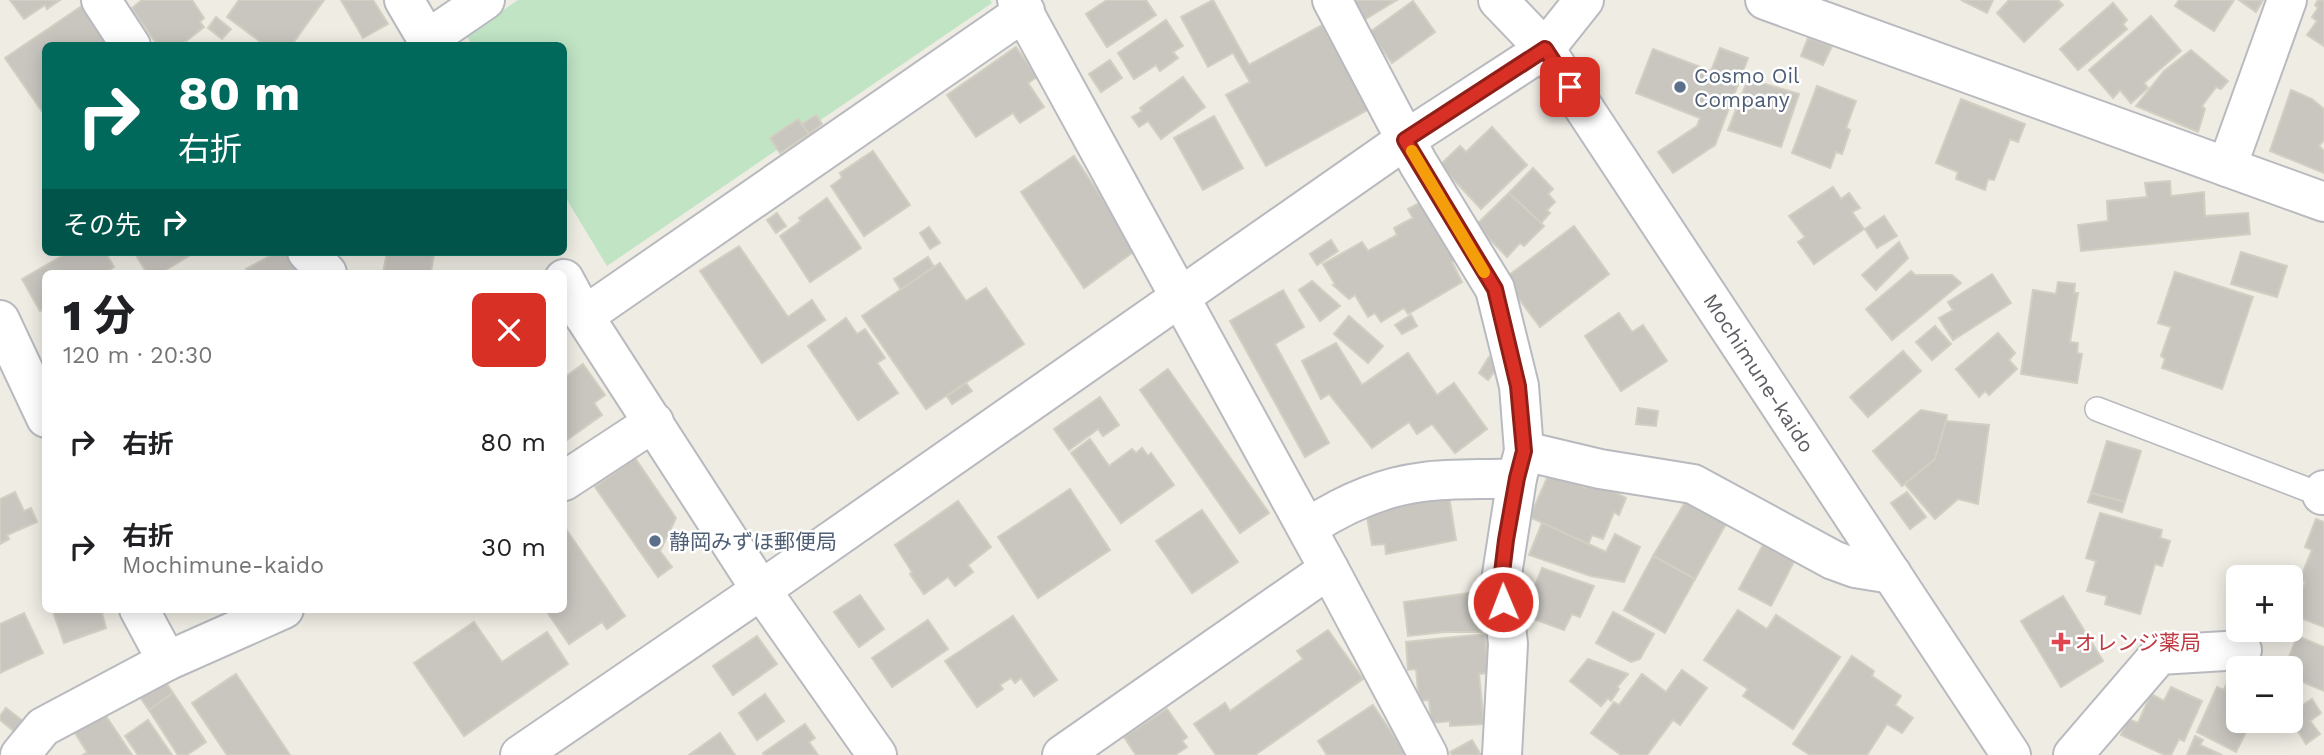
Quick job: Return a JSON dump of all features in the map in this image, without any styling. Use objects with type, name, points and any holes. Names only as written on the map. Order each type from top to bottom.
[{"type":"street","points":[[101,0],[128,42]]},
{"type":"street","points":[[404,0],[429,42],[485,0]]},
{"type":"street","points":[[1332,0],[1405,140],[1495,289],[1518,386],[1520,465],[1501,581],[1508,644],[1502,755]]},
{"type":"street","name":"Mochimune-kaido","points":[[1498,0],[1545,49],[2011,755]]},
{"type":"street","points":[[520,755],[1405,140],[1545,49],[1584,0]]},
{"type":"street","points":[[1765,0],[2324,202]]},
{"type":"street","points":[[2227,167],[2287,0]]},
{"type":"street","points":[[584,316],[1021,5],[1428,755]]},
{"type":"street","points":[[311,256],[324,270]]},
{"type":"street","points":[[567,285],[584,316],[761,590],[877,755]]},
{"type":"street","points":[[0,320],[42,409]]},
{"type":"street","points":[[567,479],[654,422]]},
{"type":"street","points":[[1307,528],[1339,507],[1379,492],[1423,482],[1520,465],[1600,469],[1693,484],[1833,560],[1855,568],[1892,574]]},
{"type":"street","points":[[1062,755],[1329,569]]},
{"type":"street","points":[[141,613],[167,661]]},
{"type":"street","points":[[20,755],[43,727],[167,661],[275,613]]},
{"type":"street","points":[[2073,755],[2159,656],[2242,650]]},
{"type":"lane","points":[[2098,410],[2323,493]]},
{"type":"green space","points":[[518,0],[990,0],[992,3],[607,266],[567,200],[567,42],[470,42],[466,35]]},
{"type":"building","points":[[10,0],[60,0],[47,9],[45,5],[24,19]]},
{"type":"building","points":[[142,0],[192,0],[204,18],[200,22],[204,27],[185,42],[155,42],[132,8]]},
{"type":"building","points":[[239,0],[324,0],[294,42],[261,42],[227,17]]},
{"type":"building","points":[[341,0],[373,0],[388,24],[363,38]]},
{"type":"building","points":[[1107,0],[1146,0],[1156,15],[1107,47],[1086,14]]},
{"type":"building","points":[[1213,0],[1249,65],[1322,25],[1369,109],[1266,166],[1226,95],[1250,82],[1233,53],[1208,67],[1181,17]]},
{"type":"building","points":[[1351,0],[1397,0],[1362,21]]},
{"type":"building","points":[[1961,0],[1993,0],[1987,13]]},
{"type":"building","points":[[2009,0],[2058,0],[2063,5],[2024,42],[1997,13]]},
{"type":"building","points":[[2179,0],[2234,0],[2214,31],[2175,6]]},
{"type":"building","points":[[2239,0],[2263,0],[2256,12]]},
{"type":"building","points":[[2318,0],[2324,0],[2324,46],[2307,35],[2317,21],[2312,17],[2318,8],[2315,5]]},
{"type":"building","points":[[1413,1],[1435,32],[1392,63],[1370,32]]},
{"type":"building","points":[[2113,3],[2127,20],[2123,24],[2127,29],[2078,70],[2060,49]]},
{"type":"building","points":[[82,6],[106,42],[42,42],[42,111],[5,58]]},
{"type":"building","points":[[2151,16],[2181,51],[2144,83],[2148,88],[2131,103],[2120,90],[2113,98],[2089,70]]},
{"type":"building","points":[[216,17],[231,29],[222,39],[208,28]]},
{"type":"building","points":[[1166,20],[1183,46],[1173,52],[1178,58],[1160,71],[1156,65],[1134,79],[1118,53]]},
{"type":"building","points":[[1808,38],[1832,46],[1823,65],[1801,56]]},
{"type":"building","points":[[1016,47],[1037,77],[1028,83],[1044,107],[1020,123],[1013,113],[976,137],[947,95]]},
{"type":"building","points":[[1720,48],[1748,58],[1715,145],[1673,173],[1658,152],[1697,126],[1700,118],[1636,93],[1653,49],[1711,71]]},
{"type":"building","points":[[2191,50],[2228,81],[2221,89],[2216,87],[2202,106],[2205,109],[2198,132],[2136,106],[2164,71]]},
{"type":"building","points":[[1110,60],[1122,78],[1101,92],[1089,74]]},
{"type":"building","points":[[1183,77],[1205,107],[1161,139],[1148,121],[1139,127],[1132,117],[1142,111],[1140,108]]},
{"type":"building","points":[[1748,79],[1799,94],[1781,147],[1728,130]]},
{"type":"building","points":[[1817,86],[1856,101],[1846,128],[1850,130],[1842,154],[1836,152],[1830,168],[1792,153]]},
{"type":"building","points":[[2291,90],[2312,99],[2324,109],[2324,140],[2319,146],[2324,151],[2324,173],[2270,151]]},
{"type":"building","points":[[1961,99],[2025,124],[2018,142],[2010,139],[1994,180],[1988,179],[1985,190],[1956,179],[1958,172],[1936,163]]},
{"type":"building","points":[[816,115],[822,124],[809,134],[802,124]]},
{"type":"building","points":[[1214,116],[1243,168],[1203,190],[1174,138]]},
{"type":"building","points":[[798,119],[809,134],[780,153],[770,138]]},
{"type":"building","points":[[1492,127],[1527,165],[1481,209],[1440,165],[1460,146],[1466,152]]},
{"type":"building","points":[[873,151],[910,205],[864,236],[831,186],[842,178],[840,173]]},
{"type":"building","points":[[1074,156],[1136,250],[1084,288],[1021,192]]},
{"type":"building","points":[[1533,168],[1553,189],[1548,194],[1555,202],[1547,210],[1550,213],[1541,223],[1509,193]]},
{"type":"building","points":[[2170,181],[2171,196],[2204,192],[2205,216],[2248,213],[2250,234],[2081,251],[2078,225],[2108,221],[2107,201],[2147,197],[2145,183]]},
{"type":"building","points":[[1833,187],[1841,199],[1849,193],[1860,208],[1852,212],[1864,229],[1814,264],[1798,242],[1805,237],[1789,216]]},
{"type":"building","points":[[1509,193],[1544,226],[1524,246],[1520,243],[1507,257],[1476,225]]},
{"type":"building","points":[[827,198],[861,248],[810,282],[780,236]]},
{"type":"building","points":[[1423,201],[1457,259],[1452,262],[1462,282],[1408,314],[1404,308],[1381,322],[1375,313],[1368,317],[1355,295],[1349,299],[1333,285],[1335,284],[1323,264],[1362,242],[1368,251],[1397,235],[1394,228],[1413,218],[1408,209]]},
{"type":"building","points":[[777,213],[786,226],[776,233],[767,220]]},
{"type":"building","points":[[1884,216],[1897,236],[1877,248],[1865,229]]},
{"type":"building","points":[[1574,226],[1609,274],[1540,327],[1504,279]]},
{"type":"building","points":[[929,227],[940,243],[930,249],[920,233]]},
{"type":"building","points":[[1331,240],[1338,251],[1317,265],[1310,254]]},
{"type":"building","points":[[1899,242],[1908,258],[1876,290],[1862,275]]},
{"type":"building","points":[[739,246],[788,317],[812,300],[825,320],[762,363],[700,271]]},
{"type":"building","points":[[2241,252],[2287,266],[2277,297],[2231,284]]},
{"type":"building","points":[[62,256],[107,256],[114,267],[110,270],[42,270],[40,311],[22,279]]},
{"type":"building","points":[[136,256],[189,256],[166,270],[145,270]]},
{"type":"building","points":[[270,256],[288,256],[296,270],[246,270]]},
{"type":"building","points":[[386,256],[433,256],[431,270],[384,270]]},
{"type":"building","points":[[928,257],[934,267],[901,290],[894,279]]},
{"type":"building","points":[[940,263],[966,301],[986,288],[1024,344],[926,409],[862,316]]},
{"type":"building","points":[[1911,271],[1915,275],[1952,275],[1961,283],[1892,340],[1866,309]]},
{"type":"building","points":[[2175,272],[2253,297],[2222,389],[2162,368],[2165,359],[2161,356],[2171,327],[2158,323]]},
{"type":"building","points":[[1992,274],[2011,303],[1953,340],[1939,318],[1953,310],[1948,302]]},
{"type":"building","points":[[1312,281],[1340,306],[1320,321],[1299,290]]},
{"type":"building","points":[[2058,282],[2075,284],[2074,293],[2078,293],[2070,342],[2078,343],[2077,353],[2082,354],[2077,383],[2021,374],[2033,290],[2056,294]]},
{"type":"building","points":[[1283,290],[1304,327],[1275,344],[1329,443],[1305,457],[1230,321]]},
{"type":"building","points":[[1619,313],[1632,332],[1643,325],[1667,361],[1621,391],[1585,336]]},
{"type":"building","points":[[1411,315],[1417,326],[1402,334],[1395,325]]},
{"type":"building","points":[[1349,316],[1383,346],[1368,363],[1334,334]]},
{"type":"building","points":[[846,318],[857,334],[865,329],[885,358],[877,363],[898,393],[858,420],[808,346]]},
{"type":"building","points":[[1935,326],[1951,344],[1932,360],[1916,342]]},
{"type":"building","points":[[1998,333],[2015,353],[2009,360],[2017,369],[1989,395],[1985,391],[1979,397],[1956,369]]},
{"type":"building","points":[[1336,343],[1362,385],[1408,353],[1437,395],[1454,383],[1487,429],[1455,453],[1432,424],[1417,434],[1409,422],[1372,448],[1329,394],[1321,399],[1302,361]]},
{"type":"building","points":[[1903,351],[1921,371],[1868,417],[1850,397]]},
{"type":"building","points":[[1489,357],[1500,364],[1488,380],[1479,373]]},
{"type":"building","points":[[583,364],[605,395],[594,403],[602,415],[567,440],[567,376]]},
{"type":"building","points":[[1168,369],[1269,513],[1240,533],[1140,390]]},
{"type":"building","points":[[966,383],[972,391],[952,404],[947,396]]},
{"type":"building","points":[[1100,397],[1119,425],[1103,436],[1098,429],[1069,450],[1054,429]]},
{"type":"building","points":[[1638,408],[1658,411],[1656,426],[1636,424]]},
{"type":"building","points":[[1921,410],[1947,415],[1946,421],[1935,459],[1902,486],[1873,451]]},
{"type":"building","points":[[1946,421],[1989,425],[1978,504],[1958,499],[1935,519],[1905,484],[1935,459]]},
{"type":"building","points":[[1090,439],[1109,466],[1132,449],[1136,453],[1142,448],[1148,456],[1151,453],[1174,485],[1121,523],[1071,453]]},
{"type":"building","points":[[2107,441],[2141,451],[2125,502],[2091,493]]},
{"type":"building","points":[[635,458],[676,518],[660,551],[672,567],[658,577],[595,487]]},
{"type":"building","points":[[1550,471],[1586,488],[1591,480],[1626,498],[1619,515],[1614,512],[1603,539],[1592,535],[1588,545],[1530,517]]},
{"type":"building","points":[[1070,489],[1110,550],[1038,598],[998,537]]},
{"type":"building","points":[[1448,490],[1456,540],[1386,554],[1385,544],[1372,545],[1365,506]]},
{"type":"building","points":[[15,492],[24,511],[31,508],[37,522],[7,535],[9,539],[0,544],[0,499]]},
{"type":"building","points":[[1907,492],[1926,517],[1910,529],[1891,503]]},
{"type":"building","points":[[2091,493],[2125,502],[2122,512],[2088,502]]},
{"type":"building","points":[[1687,499],[1727,522],[1695,579],[1653,556]]},
{"type":"building","points":[[958,501],[991,547],[968,565],[973,572],[955,586],[948,577],[924,594],[895,545]]},
{"type":"building","points":[[1202,510],[1238,562],[1192,593],[1156,541]]},
{"type":"building","points":[[2100,513],[2162,530],[2160,538],[2170,541],[2162,566],[2155,564],[2140,614],[2105,604],[2107,596],[2087,591],[2096,561],[2086,558]]},
{"type":"building","points":[[2316,519],[2324,522],[2324,627],[2303,619],[2303,572],[2312,550],[2305,547]]},
{"type":"building","points":[[1542,523],[1606,552],[1615,534],[1640,547],[1624,582],[1591,576],[1529,555]]},
{"type":"building","points":[[567,530],[625,616],[607,629],[602,622],[569,644],[548,613],[567,613]]},
{"type":"building","points":[[1770,532],[1801,548],[1771,606],[1739,589]]},
{"type":"building","points":[[1653,556],[1695,579],[1665,633],[1624,610]]},
{"type":"building","points":[[1542,568],[1594,586],[1580,617],[1572,614],[1564,630],[1523,615]]},
{"type":"building","points":[[1491,590],[1491,632],[1445,632],[1408,636],[1404,602]]},
{"type":"building","points":[[860,595],[884,629],[859,647],[834,612]]},
{"type":"building","points":[[2063,596],[2103,661],[2061,687],[2021,621]]},
{"type":"building","points":[[1738,610],[1767,629],[1776,615],[1840,657],[1793,729],[1743,696],[1748,689],[1704,660]]},
{"type":"building","points":[[1613,612],[1654,634],[1640,659],[1631,662],[1596,643]]},
{"type":"building","points":[[24,613],[43,653],[0,673],[0,624]]},
{"type":"building","points":[[53,613],[102,613],[106,628],[64,643]]},
{"type":"building","points":[[1013,616],[1057,680],[1034,696],[1021,678],[1015,683],[1011,678],[1000,685],[1003,689],[977,707],[945,661]]},
{"type":"building","points":[[928,620],[948,649],[892,687],[872,658]]},
{"type":"building","points":[[474,622],[502,662],[547,632],[568,664],[464,736],[414,663]]},
{"type":"building","points":[[1328,630],[1363,679],[1255,755],[1216,755],[1194,724],[1225,703],[1230,711],[1303,659],[1297,651]]},
{"type":"building","points":[[1485,634],[1488,673],[1479,674],[1484,724],[1450,726],[1450,721],[1431,723],[1429,700],[1419,701],[1416,669],[1408,670],[1406,642]]},
{"type":"building","points":[[757,636],[777,664],[733,695],[713,666]]},
{"type":"building","points":[[2303,638],[2324,647],[2324,691],[2303,682],[2303,656],[2290,656],[2295,642],[2303,642]]},
{"type":"building","points":[[1852,656],[1874,671],[1872,676],[1901,696],[1895,705],[1913,718],[1902,733],[1887,724],[1867,755],[1810,755],[1793,744]]},
{"type":"building","points":[[1588,659],[1628,674],[1617,687],[1619,689],[1611,701],[1608,698],[1601,706],[1570,681]]},
{"type":"building","points":[[1682,670],[1707,688],[1680,725],[1673,720],[1647,755],[1621,755],[1591,733],[1614,702],[1619,705],[1642,674],[1666,692]]},
{"type":"building","points":[[236,674],[290,755],[227,755],[192,703]]},
{"type":"building","points":[[165,681],[173,693],[149,710],[140,697]]},
{"type":"building","points":[[2226,685],[2226,733],[2246,733],[2236,752],[2197,732],[2217,687],[2224,690]]},
{"type":"building","points":[[2171,687],[2202,701],[2184,741],[2179,739],[2171,755],[2165,755],[2121,735],[2128,719],[2138,723],[2151,694],[2164,701]]},
{"type":"building","points":[[173,693],[206,742],[187,755],[178,755],[149,710]]},
{"type":"building","points":[[765,694],[784,721],[757,740],[739,713]]},
{"type":"building","points":[[2312,699],[2321,713],[2310,721],[2320,734],[2306,744],[2299,733],[2303,733],[2303,705]]},
{"type":"building","points":[[1373,705],[1405,753],[1327,755],[1318,741]]},
{"type":"building","points":[[6,708],[23,721],[15,732],[0,720]]},
{"type":"building","points":[[1167,709],[1187,737],[1182,741],[1187,747],[1175,755],[1136,755],[1124,737]]},
{"type":"building","points":[[106,716],[132,755],[83,755],[87,752],[73,730],[98,717],[100,719]]},
{"type":"building","points":[[148,720],[172,755],[138,755],[125,736]]},
{"type":"building","points":[[805,724],[815,738],[809,742],[818,755],[764,755],[763,753]]},
{"type":"building","points":[[720,733],[735,755],[689,755]]},
{"type":"building","points":[[2195,736],[2203,740],[2200,745],[2222,755],[2187,755]]},
{"type":"building","points":[[1472,740],[1481,755],[1452,755],[1450,752]]},
{"type":"slow traffic","points":[[1412,151],[1484,272]]},
{"type":"place","name":"Cosmo Oil Company","points":[[1680,87]]},
{"type":"place","name":"静岡みずほ郵便局","points":[[655,541]]},
{"type":"place","name":"オレンジ薬局","points":[[2061,642]]},
{"type":"route","points":[[1503,602],[1501,581],[1506,540],[1524,451],[1518,386],[1495,289],[1405,140],[1545,49],[1570,87]]}]
